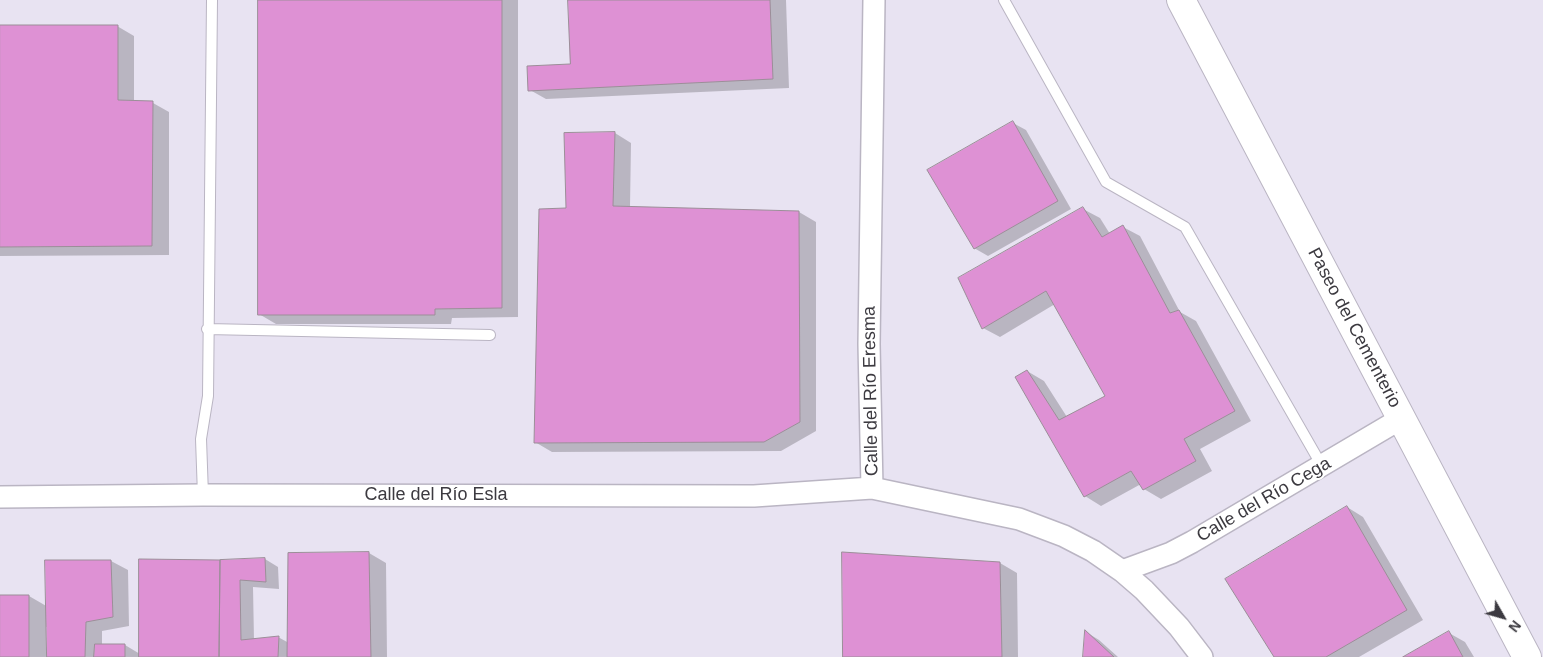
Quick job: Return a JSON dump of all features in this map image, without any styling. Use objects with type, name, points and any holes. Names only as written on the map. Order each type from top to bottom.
[{"type":"main road","name":"Paseo del Cementerio","points":[[1181,0],[1527,657]]},
{"type":"street","name":"Calle del Río Eresma","points":[[874,0],[869,344],[872,488],[1019,519],[1064,536],[1093,551],[1122,571],[1160,605],[1202,657]]},
{"type":"street","name":"Calle del Río Cega","points":[[1122,571],[1171,554],[1402,418]]},
{"type":"street","name":"Calle del Río Esla","points":[[0,497],[203,495],[754,496],[872,488]]},
{"type":"lane","points":[[203,495],[202,439],[208,396],[207,329],[212,0]]},
{"type":"lane","points":[[1004,0],[1106,182],[1185,227],[1322,466]]},
{"type":"lane","points":[[207,329],[490,334]]},
{"type":"building","points":[[258,0],[502,0],[502,308],[435,309],[435,315],[258,315]]},
{"type":"building","points":[[568,0],[770,0],[773,79],[528,91],[527,66],[570,64]]},
{"type":"building","points":[[0,25],[118,25],[118,100],[153,101],[152,246],[0,247]]},
{"type":"building","points":[[1013,121],[1058,201],[974,249],[927,170]]},
{"type":"building","points":[[615,132],[613,206],[799,211],[800,422],[764,442],[534,443],[539,209],[566,208],[564,133]]},
{"type":"building","points":[[1083,207],[1102,237],[1123,225],[1170,313],[1179,310],[1235,411],[1184,439],[1196,461],[1143,490],[1131,471],[1084,497],[1015,377],[1027,370],[1059,420],[1105,396],[1046,291],[982,329],[958,278]]},
{"type":"building","points":[[1347,506],[1407,610],[1326,657],[1274,657],[1225,579]]},
{"type":"building","points":[[369,552],[371,657],[287,657],[288,553]]},
{"type":"building","points":[[842,552],[1000,562],[1002,657],[843,657]]},
{"type":"building","points":[[265,558],[266,582],[240,580],[241,640],[279,636],[278,657],[219,657],[220,560]]},
{"type":"building","points":[[139,559],[220,560],[219,657],[139,657]]},
{"type":"building","points":[[45,560],[111,560],[113,617],[86,622],[85,657],[47,657]]},
{"type":"building","points":[[0,595],[29,595],[29,657],[0,657]]},
{"type":"building","points":[[1085,630],[1114,657],[1083,657]]},
{"type":"building","points":[[1449,631],[1463,657],[1403,657]]},
{"type":"building","points":[[95,644],[125,644],[125,657],[94,657]]}]
